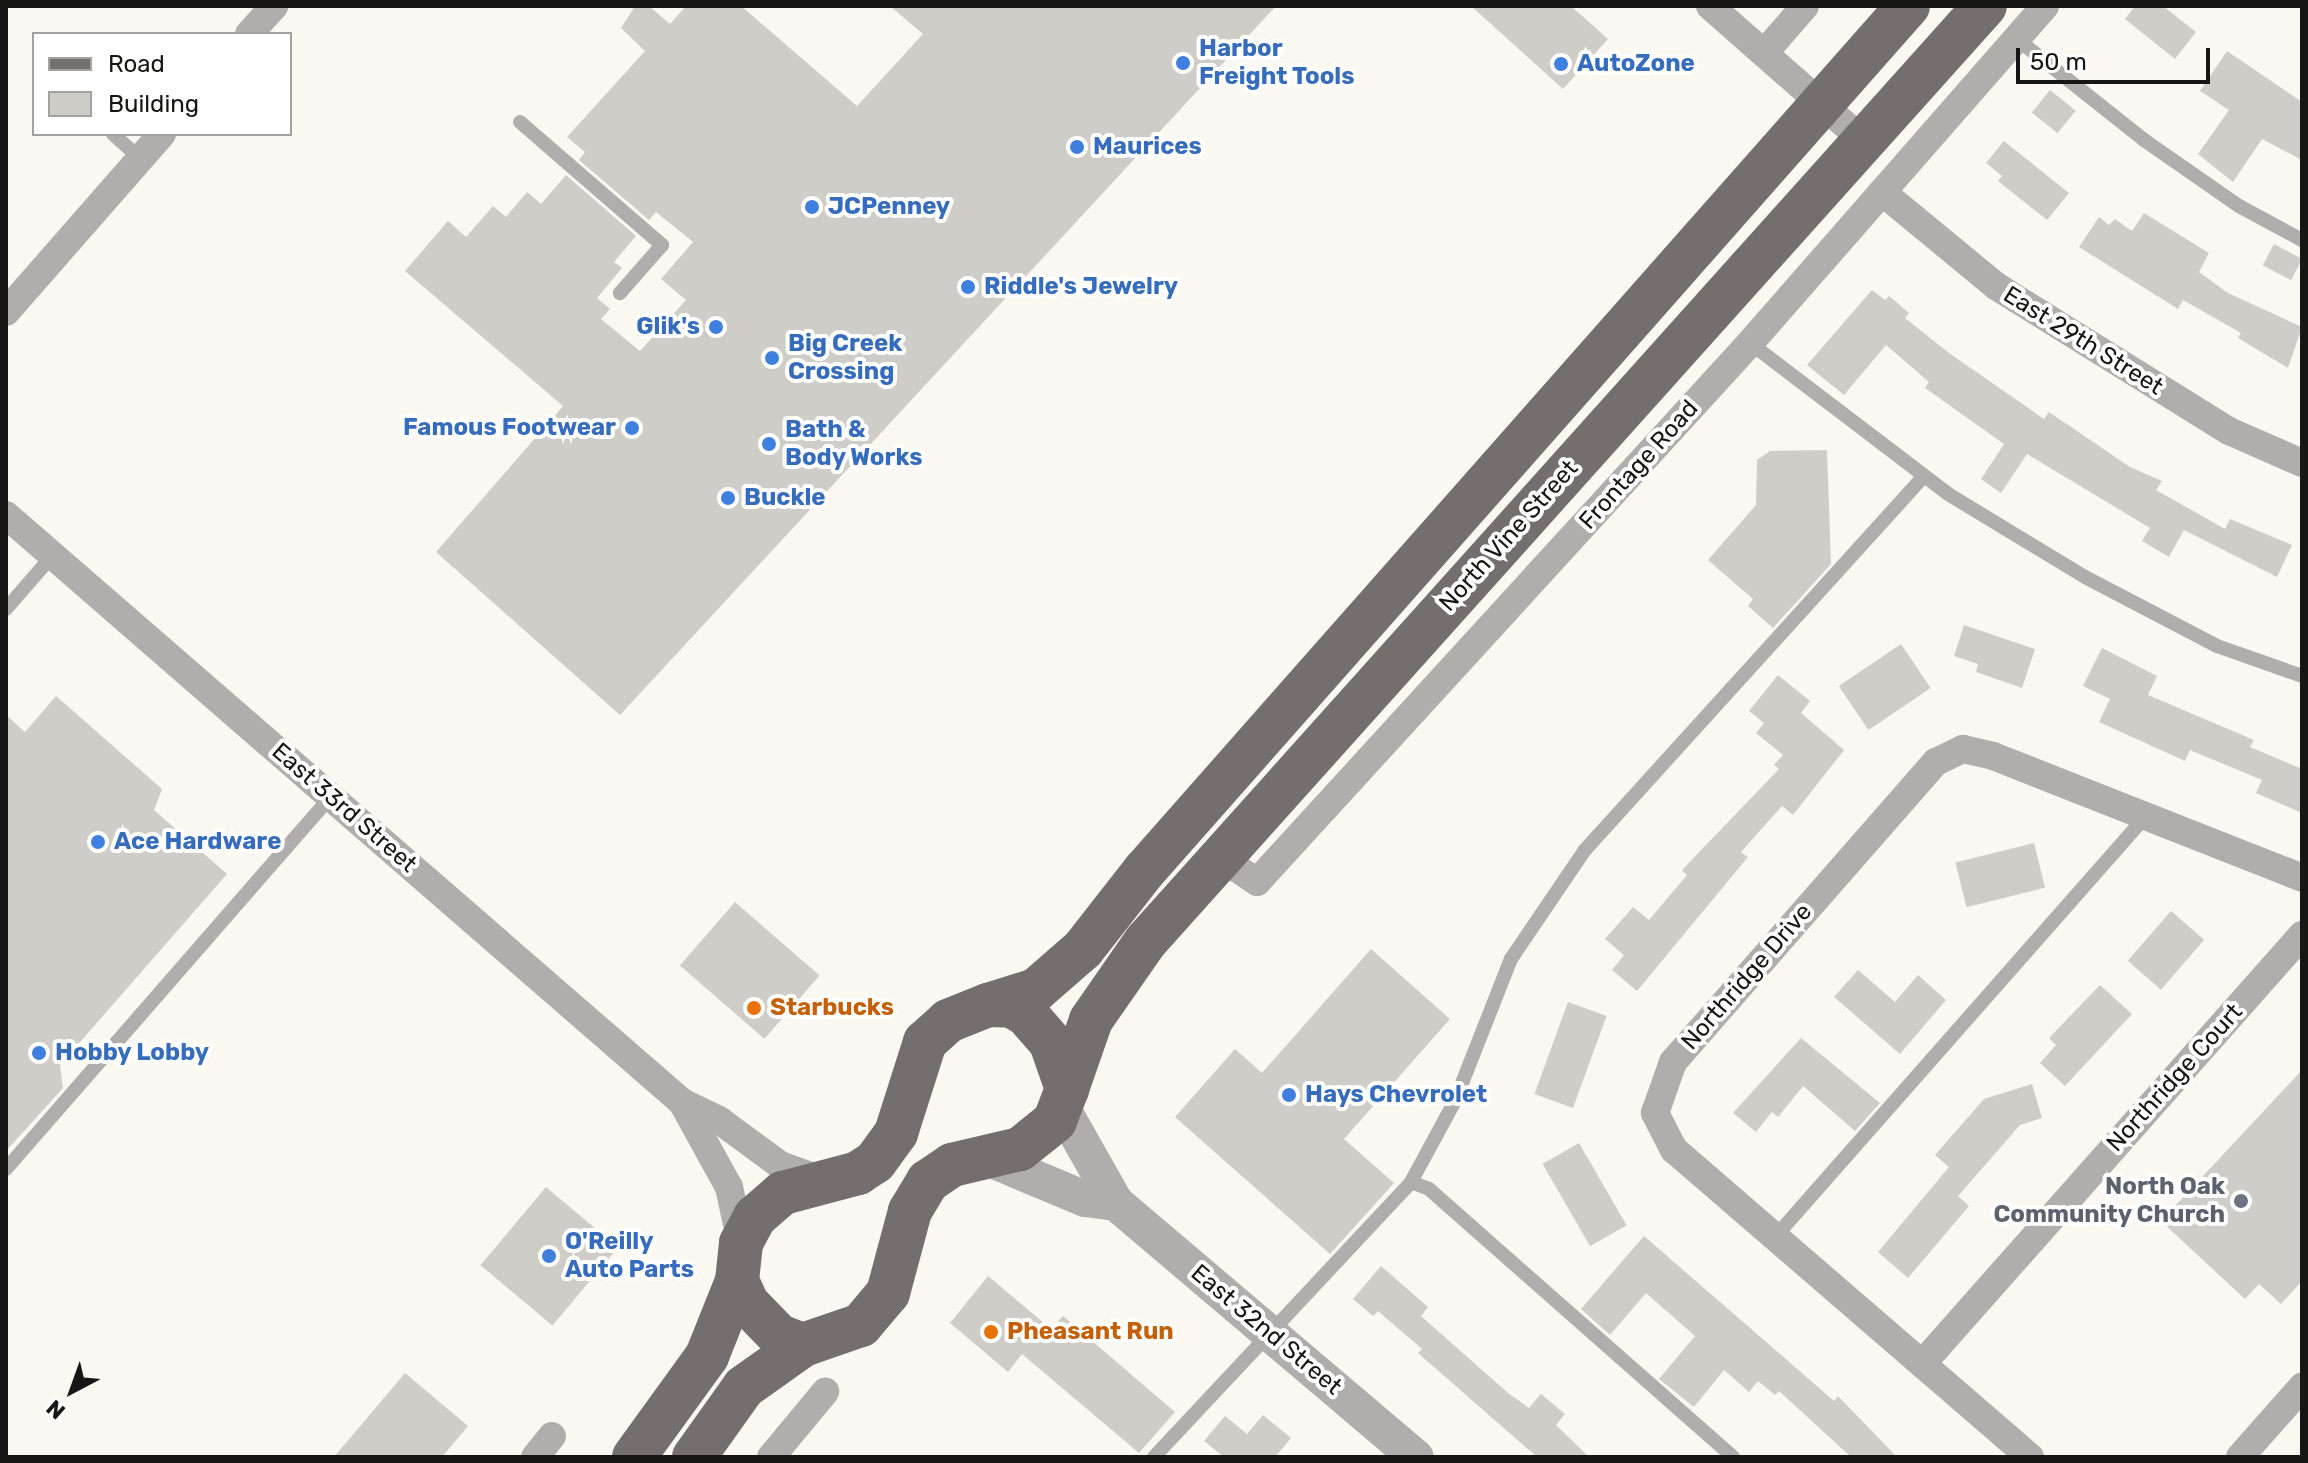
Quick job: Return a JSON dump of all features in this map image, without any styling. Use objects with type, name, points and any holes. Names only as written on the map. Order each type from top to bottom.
[{"type":"main road","name":"North Vine Street","points":[[739,1262],[770,1203],[822,1180],[858,1173],[885,1152],[896,1133],[925,1042],[948,1021],[1036,990],[1083,949],[1144,871],[1908,6]]},
{"type":"main road","name":"North Vine Street","points":[[803,1345],[861,1325],[877,1311],[888,1293],[918,1194],[943,1169],[1035,1142],[1065,1098],[1104,997],[1219,856],[1866,143],[1985,6]]},
{"type":"main road","points":[[988,1005],[1012,1006],[1039,1026],[1062,1065],[1065,1098]]},
{"type":"main road","points":[[694,1457],[744,1387],[803,1345],[762,1322],[739,1262]]},
{"type":"main road","points":[[634,1457],[707,1356],[739,1262]]},
{"type":"street","points":[[251,32],[274,6]]},
{"type":"street","points":[[1710,6],[1866,143]]},
{"type":"street","points":[[1765,52],[1805,6]]},
{"type":"street","name":"Frontage Road","points":[[1219,856],[1257,882],[1750,343],[2045,6]]},
{"type":"street","points":[[6,312],[160,136]]},
{"type":"street","name":"East 29th Street","points":[[1882,192],[1996,286],[2229,431],[2302,463]]},
{"type":"street","name":"East 33rd Street","points":[[6,515],[682,1102],[719,1120],[780,1165],[822,1180]]},
{"type":"street","name":"Northridge Drive","points":[[2030,1457],[1674,1150],[1655,1113],[1673,1062],[1936,762],[1963,749],[1993,756],[2302,878]]},
{"type":"street","name":"Northridge Court","points":[[1922,1364],[2302,935]]},
{"type":"street","name":"East 32nd Street","points":[[1065,1098],[1116,1203],[1416,1457]]},
{"type":"street","name":"East 33rd Street","points":[[682,1102],[729,1187],[739,1262]]},
{"type":"street","name":"East 32nd Street","points":[[987,1158],[1085,1199],[1116,1203]]},
{"type":"street","points":[[2240,1457],[2302,1387]]},
{"type":"street","points":[[771,1457],[825,1392]]},
{"type":"lane","points":[[2017,39],[2144,140],[2239,206],[2302,240]]},
{"type":"lane","points":[[520,122],[662,245],[620,293]]},
{"type":"lane","points":[[115,136],[140,158]]},
{"type":"lane","points":[[1750,343],[1924,476],[2098,584],[2217,646],[2302,676]]},
{"type":"lane","points":[[1154,1457],[1411,1182],[1455,1101],[1511,959],[1584,851],[1924,476]]},
{"type":"lane","points":[[6,609],[52,556]]},
{"type":"lane","points":[[6,1169],[331,797]]},
{"type":"lane","points":[[1775,1237],[2146,816]]},
{"type":"lane","points":[[1411,1182],[1429,1189],[1733,1457]]},
{"type":"building","name":"Big Creek Crossing","points":[[635,6],[649,6],[670,24],[686,6],[741,6],[857,106],[923,34],[890,6],[1276,6],[620,715],[436,552],[563,406],[405,271],[448,221],[466,237],[493,206],[506,217],[527,192],[541,204],[566,175],[636,236],[614,262],[622,268],[597,298],[610,309],[601,319],[640,351],[686,300],[661,279],[693,242],[656,212],[649,220],[579,160],[585,152],[567,137],[645,51],[621,28]]},
{"type":"building","name":"AutoZone","points":[[1471,6],[1571,6],[1608,39],[1563,89]]},
{"type":"building","points":[[2135,6],[2163,6],[2196,32],[2175,59],[2125,19]]},
{"type":"building","points":[[2227,51],[2302,102],[2302,160],[2262,139],[2233,182],[2198,154],[2229,110],[2200,91]]},
{"type":"building","points":[[2050,90],[2076,111],[2057,133],[2032,113]]},
{"type":"building","points":[[2004,141],[2069,193],[2047,220],[1998,181],[2002,176],[1986,163]]},
{"type":"building","points":[[2144,213],[2209,253],[2199,272],[2228,293],[2302,327],[2288,368],[2238,338],[2241,333],[2183,300],[2178,309],[2079,247],[2099,217],[2109,225],[2115,219],[2132,231]]},
{"type":"building","points":[[2274,244],[2302,259],[2291,280],[2263,265]]},
{"type":"building","points":[[1872,290],[1885,300],[1889,296],[1909,313],[1905,318],[1949,353],[2044,419],[2049,412],[2130,467],[2162,481],[2156,490],[2225,529],[2230,519],[2292,545],[2277,577],[2184,530],[2169,557],[2142,541],[2150,528],[2027,454],[2001,493],[1981,479],[2004,444],[1925,388],[1929,382],[1886,345],[1844,395],[1807,365]]},
{"type":"building","points":[[1827,450],[1831,564],[1773,628],[1748,606],[1753,599],[1708,560],[1756,505],[1757,460],[1770,451]]},
{"type":"building","points":[[1964,625],[2035,649],[2022,688],[1976,672],[1978,664],[1954,656]]},
{"type":"building","points":[[1901,644],[1931,688],[1868,730],[1839,686]]},
{"type":"building","points":[[2102,648],[2157,676],[2148,695],[2254,740],[2250,747],[2302,769],[2302,813],[2256,793],[2262,780],[2190,750],[2185,761],[2099,722],[2110,699],[2083,686]]},
{"type":"building","points":[[1778,675],[1810,701],[1801,713],[1844,750],[1793,815],[1782,806],[1741,852],[1748,857],[1637,991],[1612,970],[1624,955],[1605,939],[1633,907],[1649,920],[1687,875],[1682,870],[1779,769],[1774,765],[1783,755],[1756,733],[1764,723],[1749,711]]},
{"type":"building","name":"Ace Hardware","points":[[56,696],[162,789],[154,810],[227,874],[60,1065],[63,1088],[6,1151],[6,715],[25,732]]},
{"type":"building","points":[[2034,843],[2045,888],[1967,907],[1955,863]]},
{"type":"building","points":[[735,902],[820,975],[764,1039],[680,965]]},
{"type":"building","points":[[2171,911],[2204,940],[2161,990],[2128,961]]},
{"type":"building","name":"Hays Chevrolet","points":[[1371,949],[1450,1019],[1344,1139],[1394,1183],[1330,1254],[1175,1117],[1235,1049],[1262,1073]]},
{"type":"building","points":[[1858,970],[1895,1002],[1918,975],[1946,1000],[1900,1054],[1834,997]]},
{"type":"building","points":[[2100,985],[2132,1014],[2065,1086],[2040,1063],[2056,1045],[2049,1038]]},
{"type":"building","points":[[1568,1002],[1607,1016],[1573,1108],[1534,1094]]},
{"type":"building","points":[[1801,1038],[1880,1103],[1855,1131],[1803,1086],[1778,1117],[1772,1112],[1756,1132],[1733,1113]]},
{"type":"building","name":"North Oak Community Church","points":[[2302,1070],[2302,1281],[2281,1304],[2259,1284],[2245,1299],[2161,1221]]},
{"type":"building","points":[[2032,1084],[2042,1118],[2020,1125],[1958,1196],[1969,1206],[1908,1278],[1878,1252],[1949,1167],[1935,1155],[1984,1099]]},
{"type":"building","points":[[1579,1143],[1626,1225],[1590,1246],[1543,1164]]},
{"type":"building","name":"O'Reilly Auto Parts","points":[[546,1187],[618,1247],[552,1326],[480,1265]]},
{"type":"building","points":[[1644,1236],[1834,1401],[1838,1396],[1897,1457],[1851,1457],[1779,1391],[1775,1395],[1758,1381],[1749,1392],[1724,1370],[1694,1407],[1659,1379],[1695,1336],[1646,1293],[1610,1335],[1581,1309]]},
{"type":"building","points":[[1381,1266],[1428,1307],[1421,1316],[1508,1393],[1529,1408],[1541,1394],[1565,1414],[1556,1425],[1589,1457],[1537,1457],[1418,1353],[1422,1349],[1378,1311],[1373,1316],[1353,1299]]},
{"type":"building","points":[[988,1276],[1051,1329],[1063,1316],[1175,1412],[1139,1453],[1022,1354],[1008,1372],[950,1323]]},
{"type":"building","points":[[405,1373],[468,1426],[442,1457],[334,1457]]},
{"type":"building","points":[[1263,1415],[1291,1438],[1275,1457],[1224,1457],[1204,1441],[1225,1416],[1247,1434]]},
{"type":"place","name":"Harbor Freight Tools","points":[[1183,63]]},
{"type":"place","name":"AutoZone","points":[[1561,64]]},
{"type":"place","name":"Maurices","points":[[1077,147]]},
{"type":"place","name":"JCPenney","points":[[812,207]]},
{"type":"place","name":"Riddle's Jewelry","points":[[968,287]]},
{"type":"place","name":"Glik's","points":[[716,327]]},
{"type":"place","name":"Big Creek Crossing","points":[[772,358]]},
{"type":"place","name":"Famous Footwear","points":[[632,428]]},
{"type":"place","name":"Bath & Body Works","points":[[769,444]]},
{"type":"place","name":"Buckle","points":[[728,498]]},
{"type":"place","name":"Ace Hardware","points":[[98,842]]},
{"type":"place","name":"Starbucks","points":[[754,1008]]},
{"type":"place","name":"Hobby Lobby","points":[[39,1053]]},
{"type":"place","name":"Hays Chevrolet","points":[[1289,1095]]},
{"type":"place","name":"North Oak Community Church","points":[[2241,1201]]},
{"type":"place","name":"O'Reilly Auto Parts","points":[[549,1256]]},
{"type":"place","name":"Pheasant Run","points":[[991,1332]]}]
